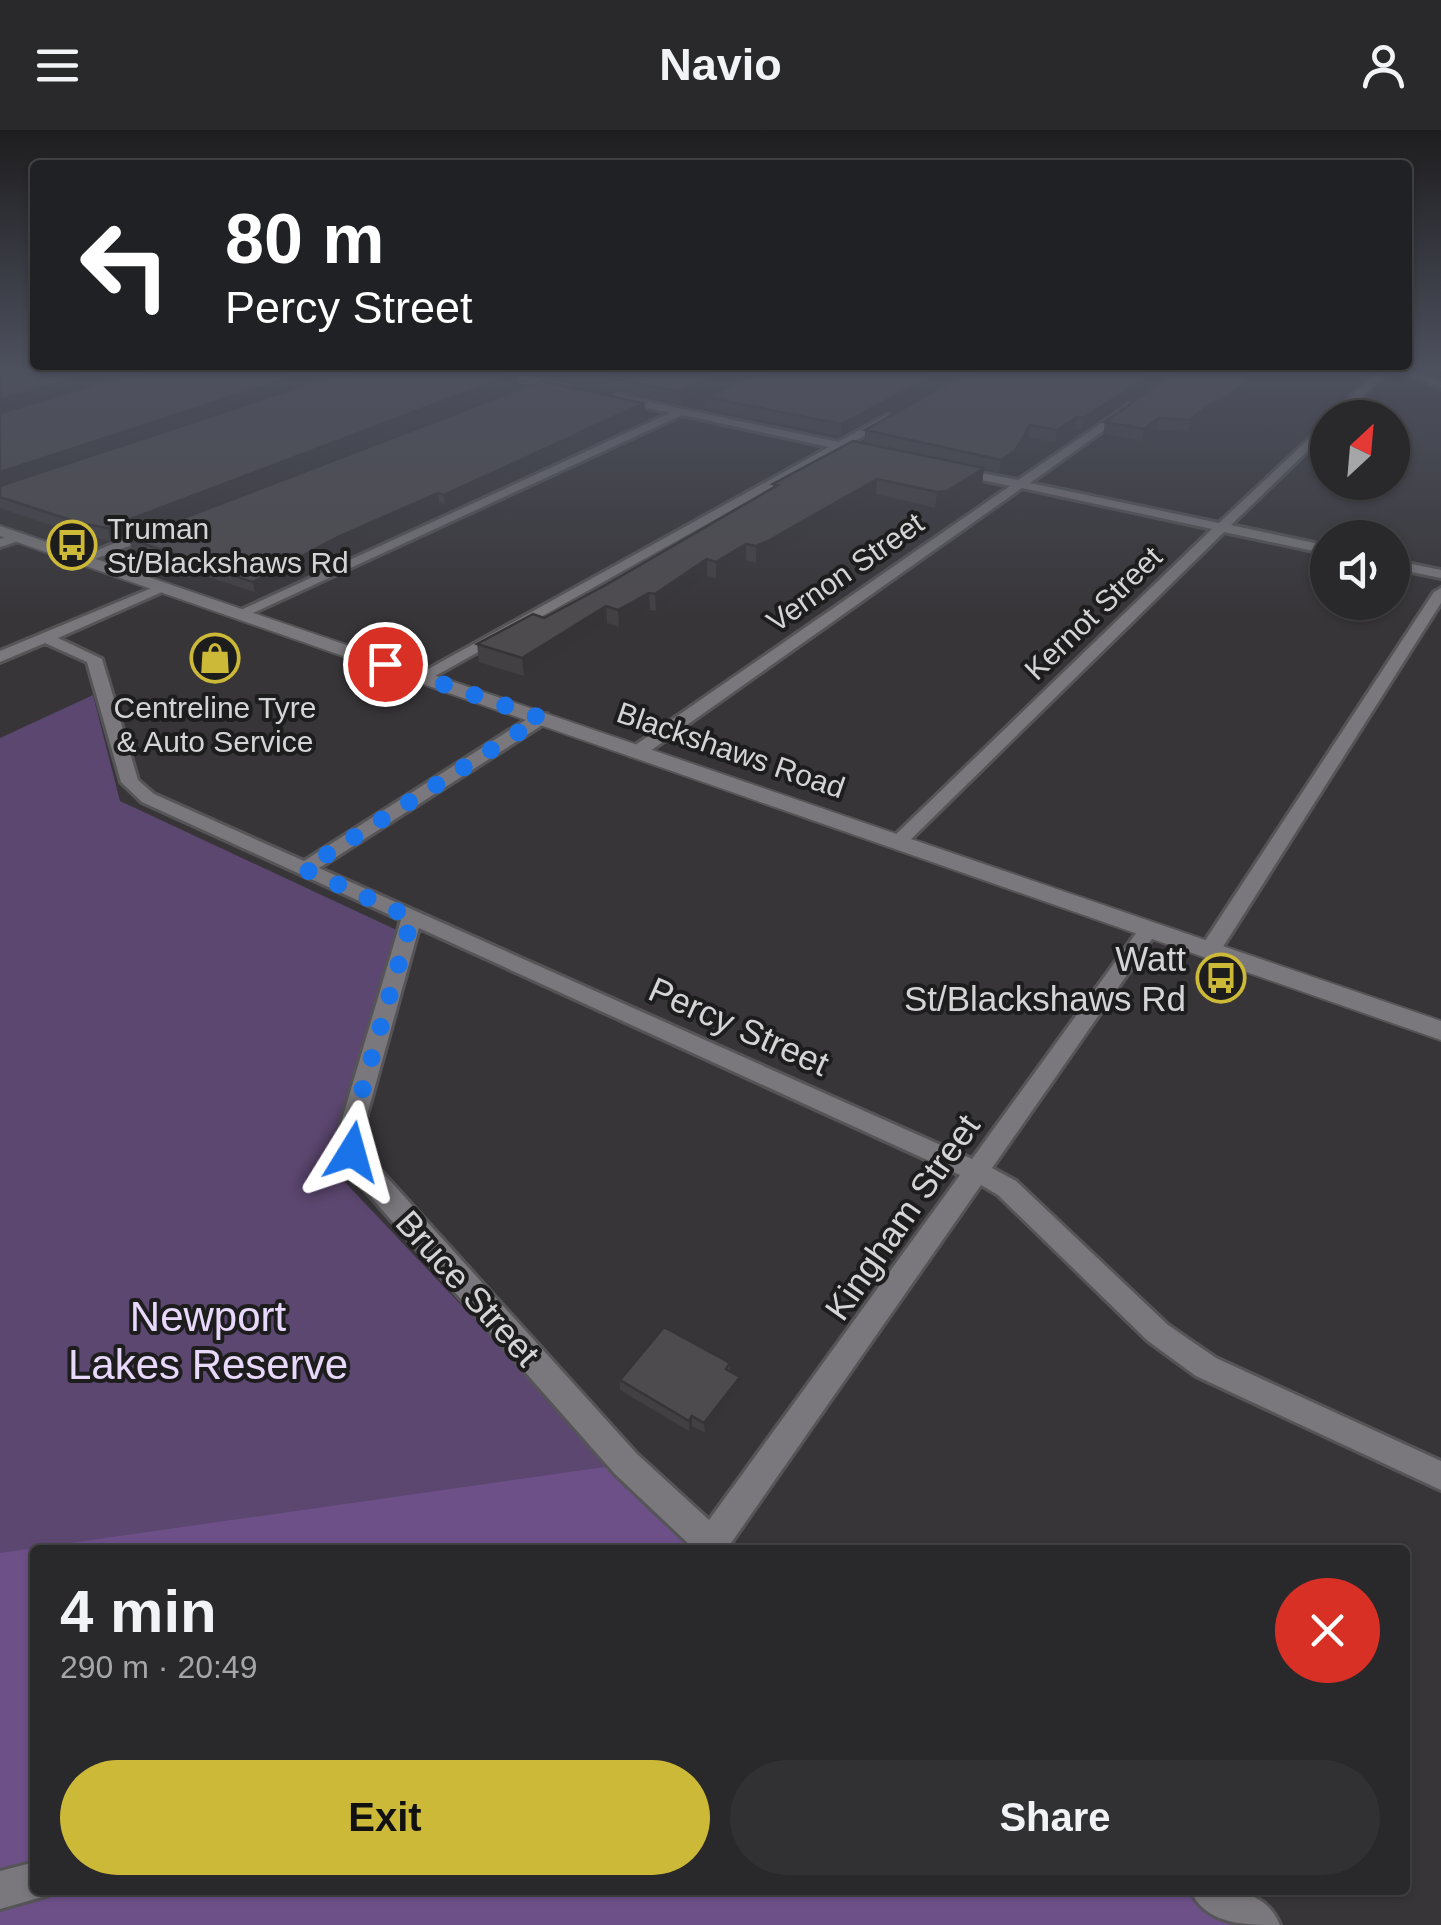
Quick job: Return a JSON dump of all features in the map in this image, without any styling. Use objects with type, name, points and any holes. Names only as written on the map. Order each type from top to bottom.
[{"type":"main road","name":"Blackshaws Road","points":[[6,537],[82,559],[1441,1030]]},
{"type":"street","points":[[239,614],[592,453]]},
{"type":"street","points":[[422,677],[828,453]]},
{"type":"street","points":[[870,453],[885,456]]},
{"type":"street","name":"Vernon Street","points":[[637,752],[1064,453]]},
{"type":"street","name":"Kernot Street","points":[[896,842],[1298,453]]},
{"type":"street","points":[[934,466],[1310,546]]},
{"type":"street","points":[[82,559],[174,524]]},
{"type":"street","points":[[1410,568],[1441,574]]},
{"type":"street","points":[[0,657],[164,588]]},
{"type":"street","points":[[1210,950],[1441,592]]},
{"type":"street","name":"Percy Street","points":[[46,638],[94,660],[130,782],[137,791],[978,1172],[1004,1186],[1158,1333],[1206,1367],[1441,1476]]},
{"type":"street","points":[[304,869],[541,718]]},
{"type":"street","name":"Bruce Street","points":[[412,918],[350,1133],[352,1152],[364,1172],[626,1464],[709,1545]]},
{"type":"street","name":"Kingham Street","points":[[714,1545],[1149,929]]},
{"type":"street","points":[[0,1890],[30,1882]]},
{"type":"street","points":[[1217,1895],[1260,1925]]},
{"type":"green space","name":"Newport Lakes Reserve","points":[[93,695],[120,801],[403,933],[341,1178],[688,1545],[30,1545],[30,1895],[0,1925],[0,738]]},
{"type":"shaded area","points":[[626,1464],[739,1545],[56,1545]]},
{"type":"shaded area","points":[[30,1549],[30,1895],[1226,1895],[1268,1925],[0,1925],[0,1553]]},
{"type":"building","points":[[0,453],[59,453],[0,472]]},
{"type":"building","points":[[101,453],[306,453],[107,528],[0,497],[0,486]]},
{"type":"building","points":[[354,453],[536,453],[338,537],[253,582],[129,539]]},
{"type":"building","points":[[831,453],[910,453],[984,468],[947,491],[877,479],[768,541],[756,546],[746,544],[716,562],[707,559],[655,594],[649,593],[618,610],[606,606],[522,658],[477,644],[533,614],[544,618],[604,586],[778,485],[773,484]]},
{"type":"building","points":[[968,453],[1012,453],[1001,460]]},
{"type":"building","points":[[664,1327],[730,1363],[726,1369],[740,1377],[704,1423],[692,1416],[689,1421],[620,1380]]},
{"type":"place","name":"Truman St/Blackshaws Rd","points":[[72,545]]},
{"type":"place","name":"Centreline Tyre & Auto Service","points":[[215,658]]},
{"type":"place","name":"Watt St/Blackshaws Rd","points":[[1221,978]]},
{"type":"route","points":[[352,1152],[350,1133],[412,918],[304,869],[541,718],[385,664]]}]
